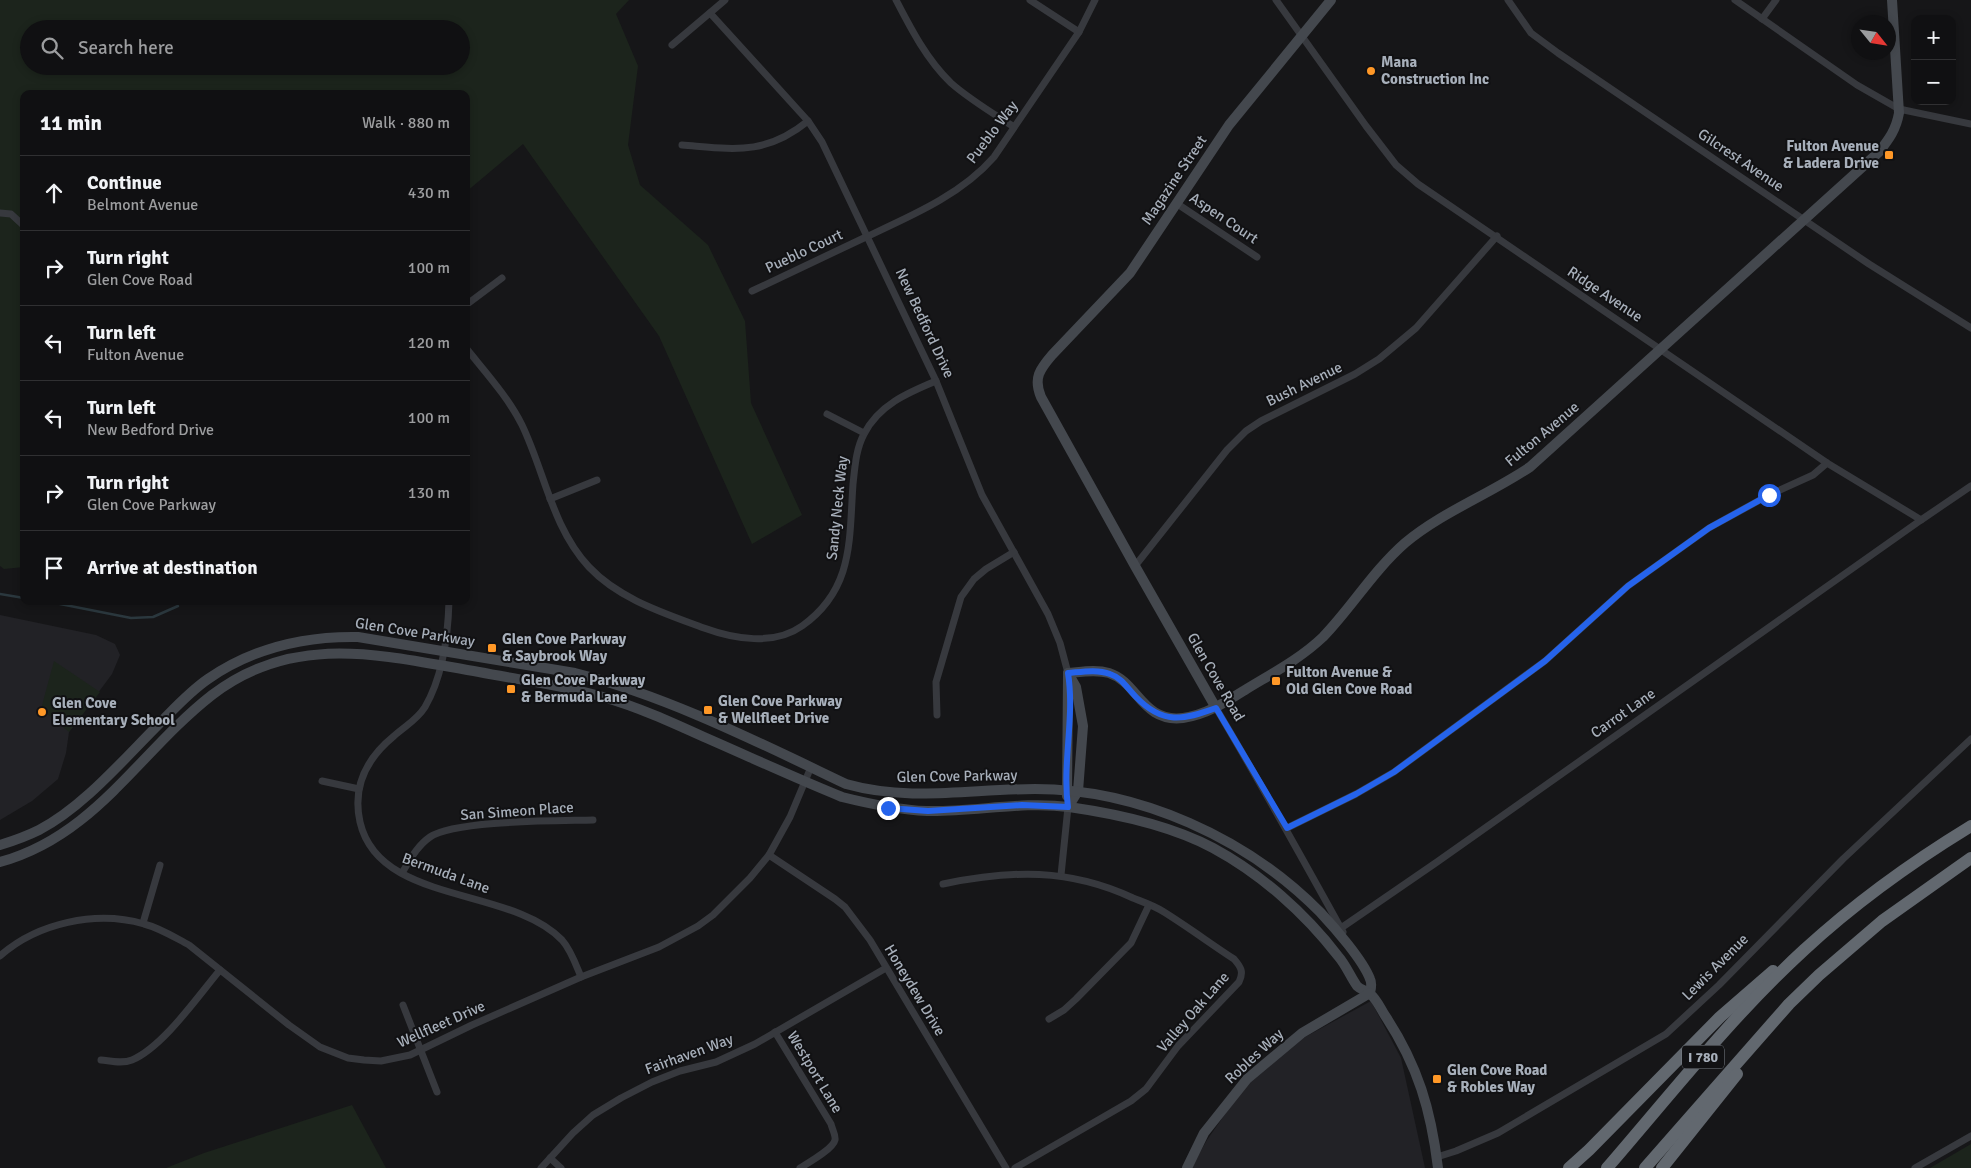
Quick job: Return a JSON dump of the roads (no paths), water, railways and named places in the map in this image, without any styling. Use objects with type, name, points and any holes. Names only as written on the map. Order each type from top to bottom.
[{"type":"highway","name":"I 780","points":[[1607,1168],[1735,1020],[1804,950],[1892,877],[1971,826]]},
{"type":"highway","name":"I 780","points":[[1645,1168],[1789,1004],[1882,921],[1971,858]]},
{"type":"highway","points":[[1568,1168],[1720,1017],[1766,975],[1804,950]]},
{"type":"highway","points":[[1662,1168],[1754,1053],[1789,1004]]},
{"type":"main road","name":"Magazine Street","points":[[1038,374],[1052,355],[1125,280],[1229,125],[1331,0]]},
{"type":"main road","name":"Fulton Avenue","points":[[1068,673],[1094,671],[1108,673],[1118,678],[1156,714],[1181,718],[1216,708],[1312,647],[1340,617],[1375,572],[1405,543],[1435,522],[1499,487],[1530,467],[1660,348],[1835,193],[1888,142],[1897,123],[1899,109],[1892,0]]},
{"type":"main road","name":"Glen Cove Road","points":[[1038,374],[1037,386],[1041,397],[1216,708]]},
{"type":"main road","name":"Glen Cove Parkway","points":[[0,845],[39,830],[72,808],[207,679],[239,661],[269,648],[291,642],[335,637],[358,637],[575,673],[618,685],[708,721],[846,784],[865,789],[890,793],[926,795],[1035,789],[1078,791],[1130,802],[1179,817],[1224,840],[1278,877],[1309,902],[1331,924],[1356,956]]},
{"type":"main road","name":"Glen Cove Parkway","points":[[0,862],[45,845],[96,809],[174,730],[212,695],[240,677],[286,660],[331,653],[368,654],[566,688],[603,697],[649,713],[842,797],[888,808],[928,811],[1022,805],[1068,807],[1136,820],[1174,831],[1213,848],[1246,869],[1279,894],[1339,956]]},
{"type":"main road","name":"New Bedford Drive","points":[[1068,673],[1069,726],[1066,790],[1068,807]]},
{"type":"main road","name":"New Bedford Drive","points":[[1068,673],[1076,687],[1083,726],[1078,791],[1068,807]]},
{"type":"main road","name":"Glen Cove Road","points":[[1339,956],[1359,988],[1370,994],[1399,1037],[1410,1059],[1423,1094],[1434,1133],[1438,1168]]},
{"type":"main road","name":"Glen Cove Road","points":[[1356,956],[1371,980],[1370,994]]},
{"type":"main road","name":"Robles Way","points":[[1187,1168],[1204,1133],[1246,1079],[1302,1033],[1370,994]]},
{"type":"street","points":[[672,45],[725,0]]},
{"type":"street","points":[[896,0],[925,51],[952,84],[1014,127]]},
{"type":"street","points":[[1030,0],[1079,32]]},
{"type":"street","name":"Pueblo Way","points":[[867,236],[949,194],[982,170],[994,157],[1079,32],[1095,0]]},
{"type":"street","name":"Ridge Avenue","points":[[1276,0],[1396,165],[1418,184],[1497,236],[1827,463],[1921,520]]},
{"type":"street","name":"Gilcrest Avenue","points":[[1508,0],[1531,33],[1558,53],[1912,293],[1971,328]]},
{"type":"street","points":[[1735,0],[1857,85],[1899,109],[1971,124]]},
{"type":"street","points":[[1762,19],[1776,0]]},
{"type":"street","name":"New Bedford Drive","points":[[710,13],[808,121],[822,142],[936,382],[982,495],[1048,614],[1060,643],[1068,673]]},
{"type":"street","points":[[682,145],[723,148],[764,146],[782,139],[808,121]]},
{"type":"street","name":"Aspen Court","points":[[1176,203],[1257,257]]},
{"type":"street","points":[[0,213],[11,214],[20,222]]},
{"type":"street","name":"Pueblo Court","points":[[752,291],[867,236]]},
{"type":"street","name":"Bush Avenue","points":[[1135,566],[1227,450],[1246,431],[1261,421],[1355,374],[1379,359],[1416,328],[1497,236]]},
{"type":"street","points":[[470,303],[502,278]]},
{"type":"street","name":"Sandy Neck Way","points":[[470,353],[501,390],[515,413],[528,440],[560,524],[579,555],[591,569],[623,593],[654,609],[710,630],[735,637],[765,639],[793,632],[814,618],[836,592],[842,578],[848,553],[855,465],[858,448],[864,432],[885,407],[898,398],[936,382]]},
{"type":"street","points":[[827,414],[864,432]]},
{"type":"street","points":[[1287,828],[1356,794],[1394,772],[1545,661],[1628,586],[1709,528],[1769,495],[1813,475],[1827,463]]},
{"type":"street","points":[[550,499],[597,480]]},
{"type":"street","points":[[1921,520],[1971,486]]},
{"type":"street","name":"Carrot Lane","points":[[1341,928],[1921,520]]},
{"type":"street","points":[[937,715],[936,682],[962,597],[974,579],[986,569],[1014,552]]},
{"type":"street","name":"Bermuda Lane","points":[[449,605],[442,666],[425,708],[412,723],[394,735],[374,756],[360,782],[358,813],[362,829],[370,846],[389,867],[444,890],[524,915],[549,930],[562,941],[572,956],[581,977]]},
{"type":"street","name":"Glen Cove Road","points":[[1216,708],[1287,828],[1356,956]]},
{"type":"street","name":"Lewis Avenue","points":[[1437,1156],[1456,1151],[1498,1133],[1666,1034],[1719,986],[1843,859],[1971,738]]},
{"type":"street","name":"Wellfleet Drive","points":[[0,956],[40,931],[62,923],[91,919],[112,919],[143,923],[172,935],[188,945],[305,1037],[335,1054],[348,1058],[380,1061],[410,1055],[472,1025],[581,977],[659,947],[698,926],[713,915],[750,878],[769,855],[790,817],[811,767]]},
{"type":"street","points":[[322,782],[359,790]]},
{"type":"street","name":"New Bedford Drive","points":[[1061,875],[1068,807]]},
{"type":"street","name":"San Simeon Place","points":[[402,873],[414,852],[430,837],[445,831],[527,822],[593,820]]},
{"type":"street","name":"Honeydew Drive","points":[[769,855],[828,893],[844,907],[870,940],[1006,1168]]},
{"type":"street","points":[[143,923],[160,864]]},
{"type":"street","name":"Valley Oak Lane","points":[[943,884],[974,878],[1032,873],[1061,875],[1114,889],[1163,911],[1234,960],[1239,965],[1242,976],[1209,1015],[1178,1046],[1146,1089],[1131,1101],[1014,1168]]},
{"type":"street","points":[[1049,1018],[1064,1010],[1131,943],[1149,905]]},
{"type":"street","name":"Fairhaven Way","points":[[541,1168],[573,1133],[593,1115],[621,1098],[652,1082],[680,1071],[716,1062],[755,1044],[886,968]]},
{"type":"street","points":[[101,1060],[122,1062],[132,1060],[161,1039],[220,970]]},
{"type":"street","points":[[403,1005],[437,1092]]},
{"type":"street","name":"Westport Lane","points":[[776,1032],[831,1124],[835,1136],[835,1141],[831,1147],[800,1168]]},
{"type":"street","points":[[1916,1168],[1971,1136]]},
{"type":"street","points":[[550,1158],[561,1168]]},
{"type":"waterway","points":[[0,594],[20,597]]},
{"type":"waterway","points":[[65,605],[131,618],[153,617],[178,606]]},
{"type":"place","name":"Mana Construction Inc","points":[[1371,71]]},
{"type":"place","name":"Fulton Avenue & Ladera Drive","points":[[1889,155]]},
{"type":"place","name":"Glen Cove Parkway & Saybrook Way","points":[[492,648]]},
{"type":"place","name":"Fulton Avenue & Old Glen Cove Road","points":[[1276,681]]},
{"type":"place","name":"Glen Cove Parkway & Bermuda Lane","points":[[511,689]]},
{"type":"place","name":"Glen Cove Parkway & Wellfleet Drive","points":[[708,710]]},
{"type":"place","name":"Glen Cove Elementary School","points":[[42,712]]},
{"type":"place","name":"Glen Cove Road & Robles Way","points":[[1437,1079]]}]
